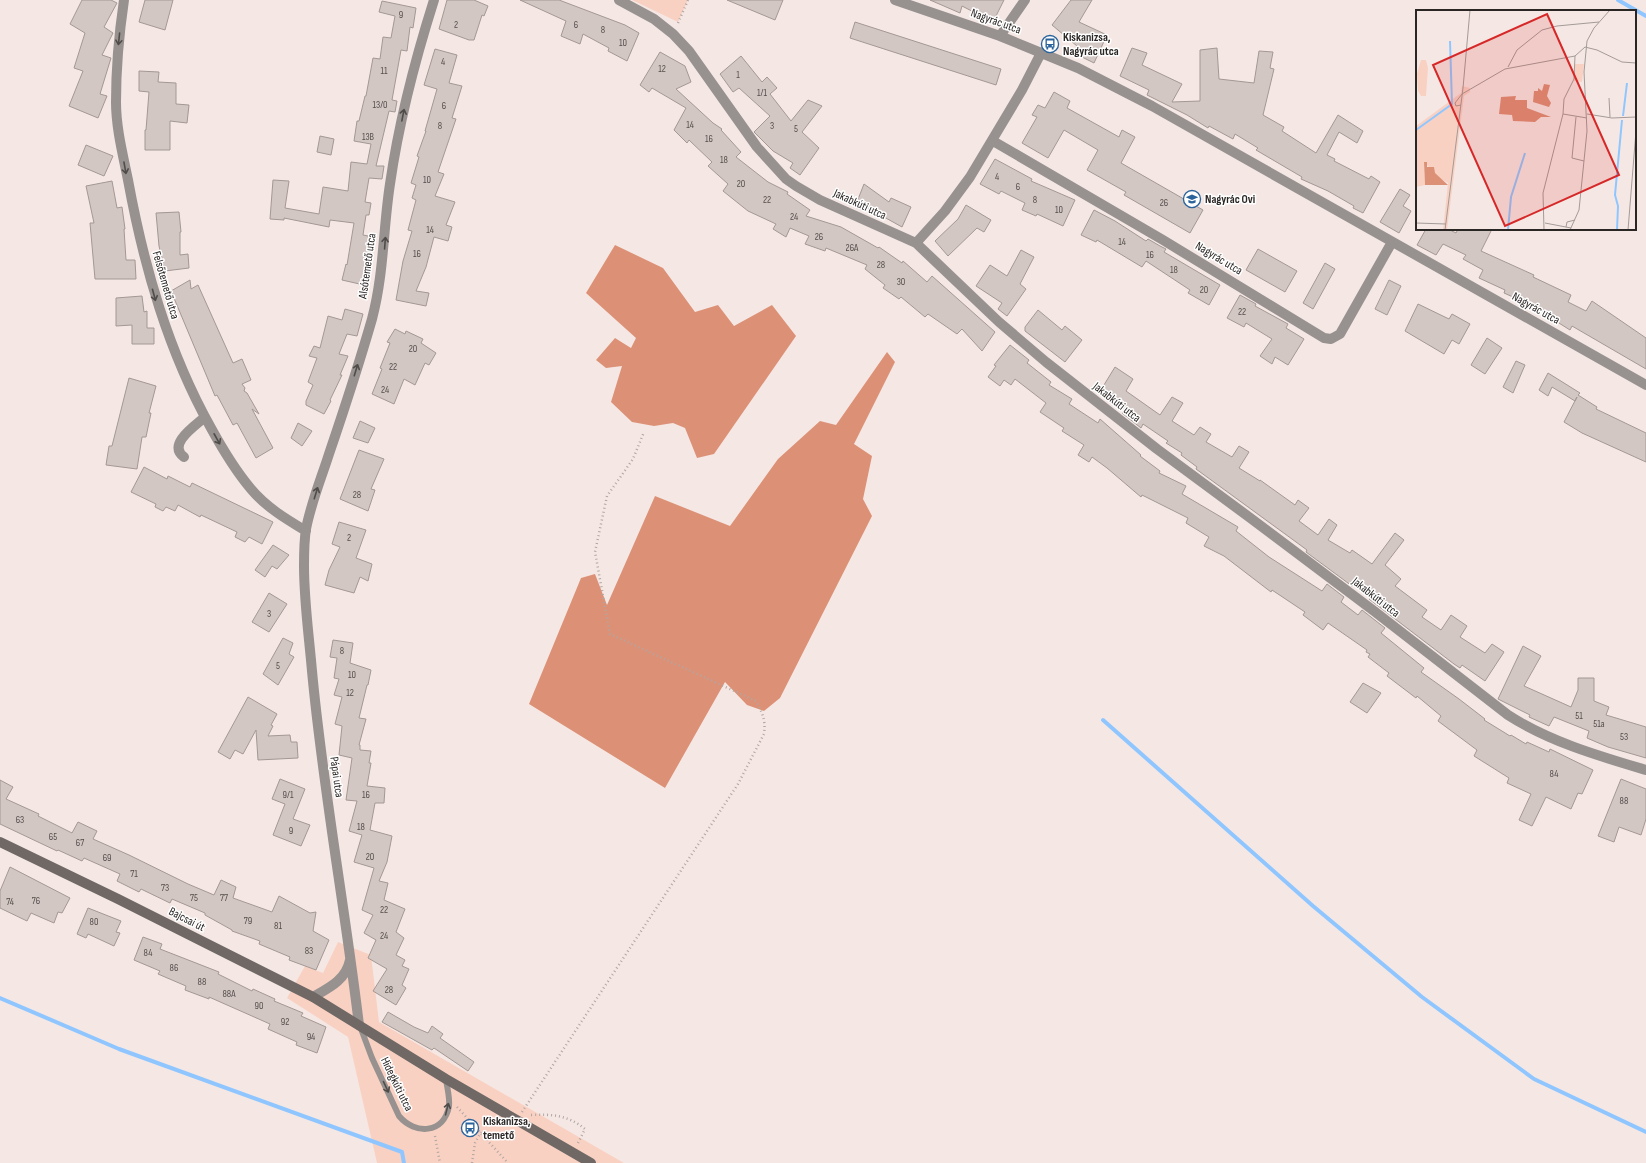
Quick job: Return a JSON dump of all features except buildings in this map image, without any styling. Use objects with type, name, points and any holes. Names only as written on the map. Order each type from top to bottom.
[{"type":"main road","name":"Bajcsai út","points":[[0,842],[313,997],[446,1079],[591,1163]]},
{"type":"street","name":"Felsőtemető utca","points":[[124,0],[119,40],[116,104],[120,139],[132,205],[156,302],[170,340],[205,416],[230,462],[252,490],[273,510],[306,531]]},
{"type":"street","name":"Alsótemető utca","points":[[306,531],[318,484],[330,453],[372,318],[382,270],[390,183],[397,146],[412,74],[434,0]]},
{"type":"street","name":"Jakabkúti utca","points":[[619,0],[654,19],[673,34],[689,51],[757,147],[786,179],[820,200],[916,243],[999,322],[1046,362],[1156,449],[1249,516],[1374,611],[1495,706],[1524,725],[1550,737],[1646,770]]},
{"type":"street","name":"Nagyrác utca","points":[[895,0],[1000,36],[1078,68],[1118,88],[1646,385]]},
{"type":"street","points":[[1000,36],[1025,0]]},
{"type":"street","points":[[916,243],[945,211],[970,177],[1022,90],[1041,53]]},
{"type":"street","name":"Nagyrác utca","points":[[992,141],[1164,240],[1324,338],[1331,339],[1340,334],[1392,242]]},
{"type":"street","points":[[184,457],[179,453],[178,448],[180,440],[205,416]]},
{"type":"street","name":"Pápai utca","points":[[306,531],[304,566],[316,716],[351,954],[359,1025]]},
{"type":"street","points":[[313,997],[331,987],[344,976],[351,954]]},
{"type":"lane","name":"Hidegkúti utca","points":[[359,1025],[372,1058],[399,1116],[404,1122],[411,1126],[427,1129],[434,1127]]},
{"type":"lane","points":[[434,1127],[445,1117],[449,1099],[446,1079]]},
{"type":"path","points":[[673,34],[688,0]]},
{"type":"path","points":[[574,1153],[585,1129],[576,1122],[554,1114],[520,1115],[738,784],[759,745],[764,734],[765,726],[764,716],[756,701],[610,634],[595,552],[607,496],[633,459],[644,432]]},
{"type":"path","points":[[449,1099],[508,1163]]},
{"type":"path","points":[[434,1127],[440,1163]]},
{"type":"path","points":[[472,1163],[475,1143],[481,1132]]},
{"type":"shaded area","points":[[632,0],[688,0],[678,22]]},
{"type":"shaded area","points":[[615,245],[663,268],[695,312],[718,305],[734,326],[772,305],[796,336],[714,454],[697,458],[685,428],[673,423],[654,426],[632,422],[611,402],[622,366],[606,368],[596,360],[615,338],[631,348],[636,338],[586,293]]},
{"type":"shaded area","points":[[887,352],[895,362],[854,444],[872,456],[863,499],[872,516],[780,698],[764,711],[747,705],[725,682],[665,788],[529,704],[581,578],[595,574],[607,605],[655,496],[730,526],[778,459],[820,421],[836,425]]},
{"type":"shaded area","points":[[338,942],[371,955],[379,1022],[624,1163],[377,1163],[348,1037],[287,998],[305,966],[323,973]]},
{"type":"waterway","points":[[1618,0],[1636,10]]},
{"type":"waterway","points":[[1636,10],[1646,16]]},
{"type":"waterway","points":[[1103,720],[1313,906],[1422,997],[1534,1079],[1646,1132]]},
{"type":"waterway","points":[[0,998],[119,1049],[402,1152],[404,1163]]},
{"type":"place","name":"Kiskanizsa, Nagyrác utca","points":[[1050,44]]},
{"type":"place","name":"Nagyrác Ovi","points":[[1192,199]]},
{"type":"place","name":"Kiskanizsa, temető","points":[[470,1128]]}]
